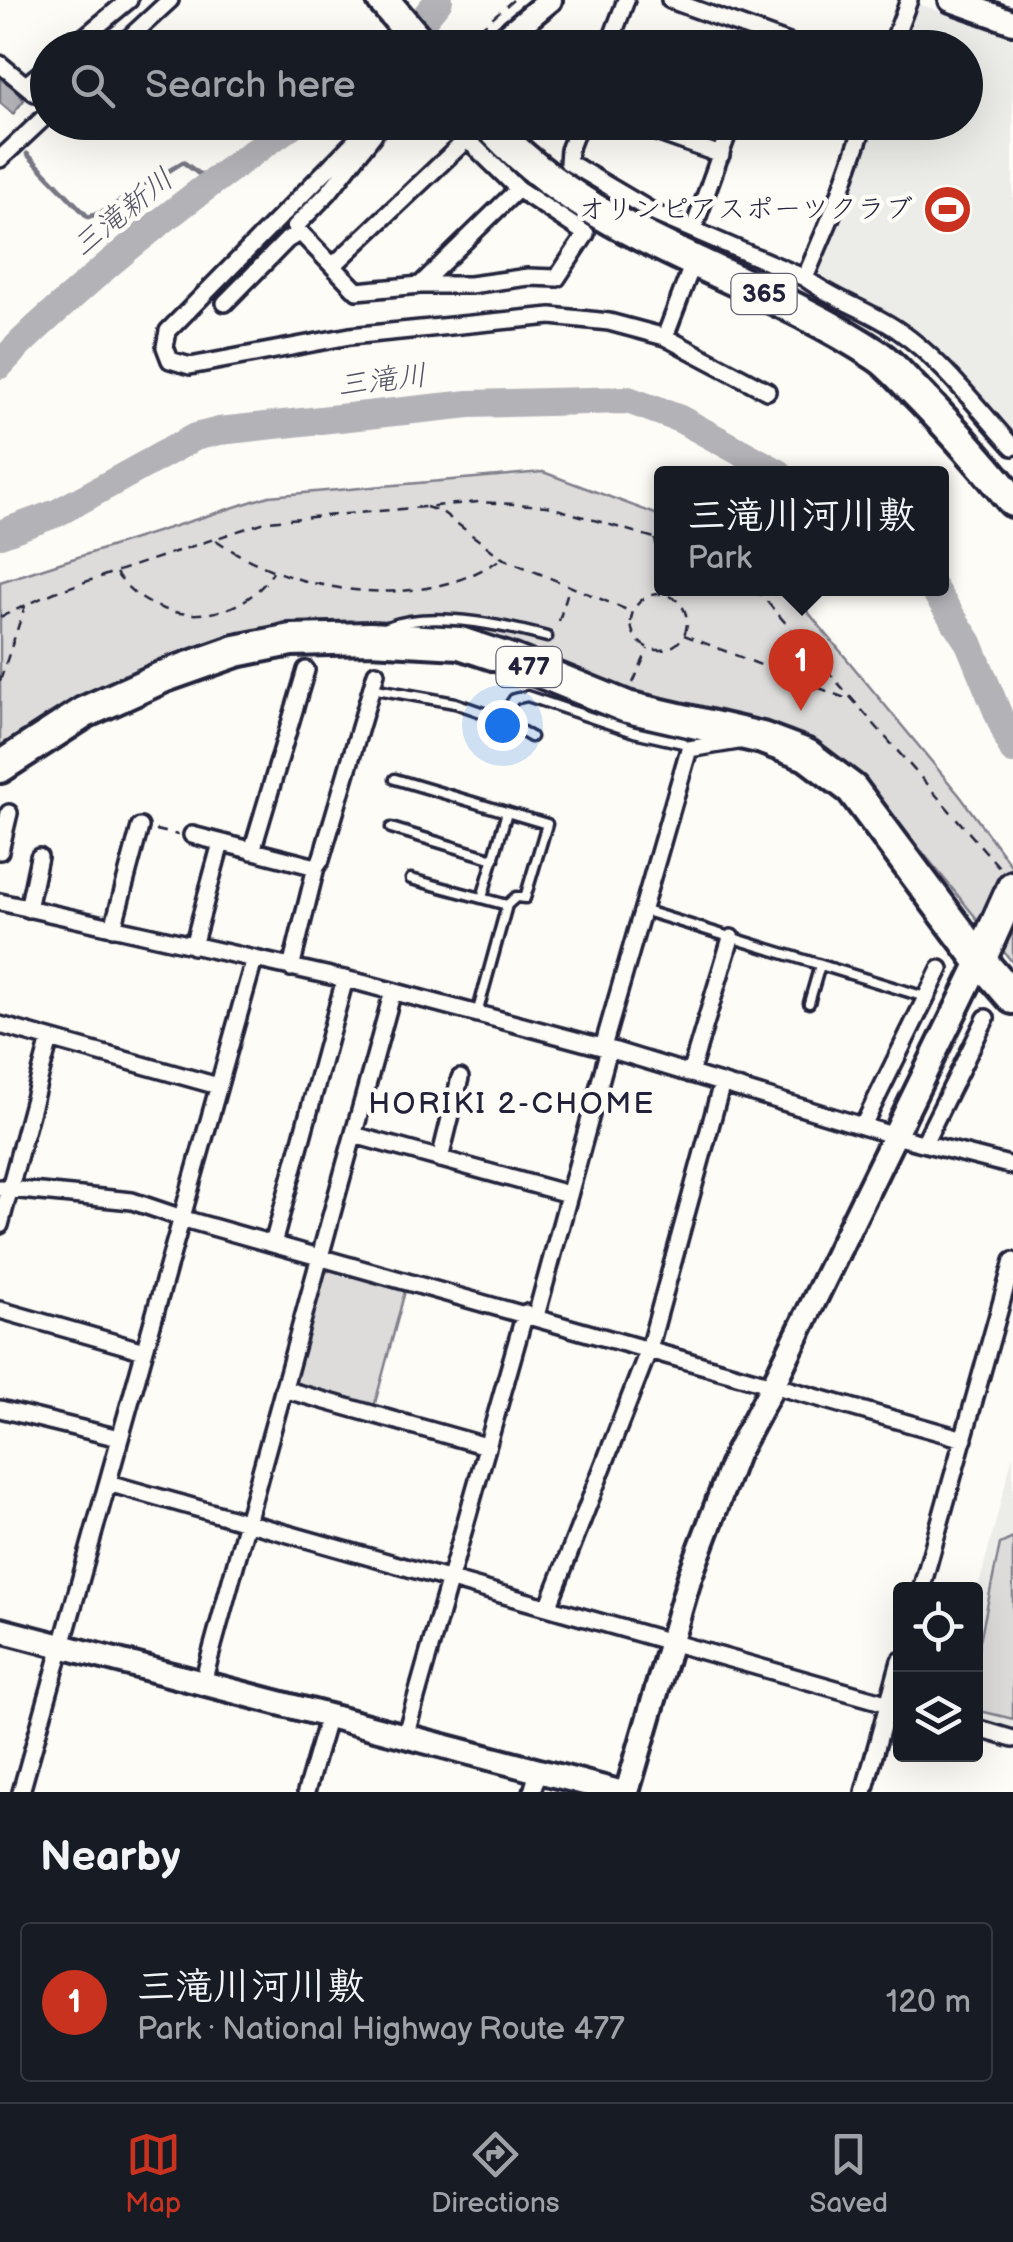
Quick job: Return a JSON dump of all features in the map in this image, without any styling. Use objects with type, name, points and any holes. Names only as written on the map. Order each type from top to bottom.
[{"type":"highway","points":[[383,0],[409,30]]},
{"type":"highway","name":"365","points":[[505,140],[530,165],[598,214],[806,314],[881,357],[953,431],[1013,501]]},
{"type":"highway","name":"477","points":[[0,767],[85,712],[165,676],[236,651],[291,640],[370,638],[460,643],[627,707],[762,738],[807,755],[852,789],[986,946]]},
{"type":"highway","points":[[1007,878],[986,946],[1013,998]]},
{"type":"street","points":[[93,30],[129,0]]},
{"type":"street","points":[[137,30],[170,0]]},
{"type":"street","points":[[514,30],[550,0]]},
{"type":"street","points":[[615,30],[626,0]]},
{"type":"street","points":[[670,0],[737,30]]},
{"type":"street","points":[[898,30],[908,0]]},
{"type":"street","points":[[952,0],[1013,22]]},
{"type":"street","points":[[0,64],[30,88]]},
{"type":"street","points":[[1,156],[30,130]]},
{"type":"street","points":[[358,140],[168,330],[165,347],[170,360],[190,366],[350,336],[551,316],[609,322],[665,337],[767,390]]},
{"type":"street","points":[[370,140],[295,227],[357,291],[557,278],[586,234],[518,190],[468,140]]},
{"type":"street","points":[[334,266],[466,140]]},
{"type":"street","points":[[573,140],[568,162],[656,214],[805,278],[822,291],[902,332],[926,352],[1013,447]]},
{"type":"street","points":[[678,140],[720,155]]},
{"type":"street","points":[[693,230],[725,140]]},
{"type":"street","points":[[805,278],[859,140]]},
{"type":"street","points":[[420,285],[518,190]]},
{"type":"street","points":[[225,302],[300,232]]},
{"type":"street","points":[[665,337],[690,271]]},
{"type":"street","points":[[252,851],[306,670]]},
{"type":"street","points":[[290,968],[316,867],[374,681]]},
{"type":"street","points":[[405,1737],[486,1446],[568,1194],[689,748],[762,738]]},
{"type":"street","points":[[0,851],[9,813]]},
{"type":"street","points":[[113,928],[140,826]]},
{"type":"street","points":[[192,836],[316,867]]},
{"type":"street","points":[[193,946],[221,843]]},
{"type":"street","points":[[28,908],[39,857]]},
{"type":"street","points":[[0,902],[394,992],[606,1048],[895,1136],[1013,1166]]},
{"type":"street","points":[[690,1074],[731,938]]},
{"type":"street","points":[[627,1792],[690,1576],[736,1454],[774,1385],[986,946]]},
{"type":"street","points":[[21,1792],[254,960]]},
{"type":"street","points":[[863,1126],[940,969]]},
{"type":"street","points":[[273,1244],[344,979]]},
{"type":"street","points":[[203,1682],[394,992]]},
{"type":"street","points":[[924,1143],[986,1018]]},
{"type":"street","points":[[0,1025],[218,1086]]},
{"type":"street","points":[[0,1225],[4,1189],[50,1039]]},
{"type":"street","points":[[440,1159],[460,1078]]},
{"type":"street","points":[[549,1605],[650,1350],[722,1083]]},
{"type":"street","points":[[354,1135],[568,1194]]},
{"type":"street","points":[[4,1189],[132,1201],[964,1439]]},
{"type":"street","points":[[923,1582],[964,1439],[1005,1319],[1013,1261]]},
{"type":"street","points":[[0,1310],[144,1350]]},
{"type":"street","points":[[284,1390],[486,1446]]},
{"type":"street","points":[[0,1410],[119,1438]]},
{"type":"street","points":[[108,1482],[893,1705]]},
{"type":"street","points":[[0,1630],[405,1737],[535,1782],[619,1792]]},
{"type":"street","points":[[864,1792],[893,1708]]},
{"type":"street","points":[[306,1792],[328,1716]]},
{"type":"street","points":[[983,1730],[1013,1739]]},
{"type":"lane","points":[[370,638],[408,618],[502,627],[547,638]]},
{"type":"lane","points":[[374,681],[454,703],[500,720],[531,737]]},
{"type":"lane","points":[[500,720],[514,699],[527,696],[689,748]]},
{"type":"lane","points":[[395,780],[547,824],[525,898],[516,897],[507,906],[477,1014]]},
{"type":"lane","points":[[482,898],[507,812]]},
{"type":"lane","points":[[391,828],[494,859]]},
{"type":"lane","points":[[412,879],[507,906]]},
{"type":"lane","points":[[642,910],[926,997]]},
{"type":"lane","points":[[810,1003],[820,966]]},
{"type":"path","points":[[478,30],[512,0]]},
{"type":"path","points":[[0,617],[116,572],[268,522],[480,502],[547,506],[654,538]]},
{"type":"path","points":[[424,506],[442,512],[502,558],[632,612]]},
{"type":"path","points":[[214,539],[274,571],[368,591],[424,588],[475,575],[502,558]]},
{"type":"path","points":[[116,572],[142,600],[157,609],[180,614],[240,606],[274,571]]},
{"type":"path","points":[[559,621],[570,587]]},
{"type":"path","points":[[654,596],[644,598],[632,612],[632,632],[648,648],[662,650],[672,647],[684,634],[684,609],[670,597]]},
{"type":"path","points":[[762,596],[1007,878]]},
{"type":"path","points":[[0,681],[26,605]]},
{"type":"path","points":[[684,634],[850,700]]},
{"type":"path","points":[[627,707],[635,675],[648,648]]},
{"type":"path","points":[[140,826],[192,836]]},
{"type":"shaded area","points":[[919,4],[1013,38],[1013,436],[933,347],[908,327],[818,274],[870,140],[983,140],[983,30],[910,30]]},
{"type":"shaded area","points":[[0,79],[24,100],[13,114],[0,103]]},
{"type":"shaded area","points":[[543,472],[654,513],[654,596],[795,596],[960,796],[1013,868],[1013,963],[857,772],[791,730],[633,692],[460,624],[284,622],[131,675],[0,749],[0,582],[269,496]]},
{"type":"shaded area","points":[[331,1270],[405,1291],[374,1407],[297,1385],[293,1379],[324,1273]]},
{"type":"shaded area","points":[[1013,1455],[1013,1731],[983,1722],[983,1582],[980,1582]]},
{"type":"shaded area","points":[[1013,1538],[1013,1719],[983,1712],[983,1626],[1000,1544]]},
{"type":"waterway","name":"三滝新川","points":[[414,30],[439,0]]},
{"type":"waterway","name":"三滝新川","points":[[0,365],[130,246],[271,140]]},
{"type":"waterway","points":[[27,154],[88,217],[103,212],[183,162],[210,182]]},
{"type":"waterway","name":"三滝川","points":[[0,534],[57,513],[195,437],[219,431],[469,404],[628,400],[680,419],[766,466]]},
{"type":"waterway","name":"三滝川","points":[[938,596],[969,643],[1013,750]]},
{"type":"place","name":"オリンピアスポーツクラブ","points":[[948,209]]},
{"type":"place","name":"三滝川河川敷","points":[[801,711]]},
{"type":"district","name":"HORIKI 2-CHOME","points":[[512,1104]]}]
